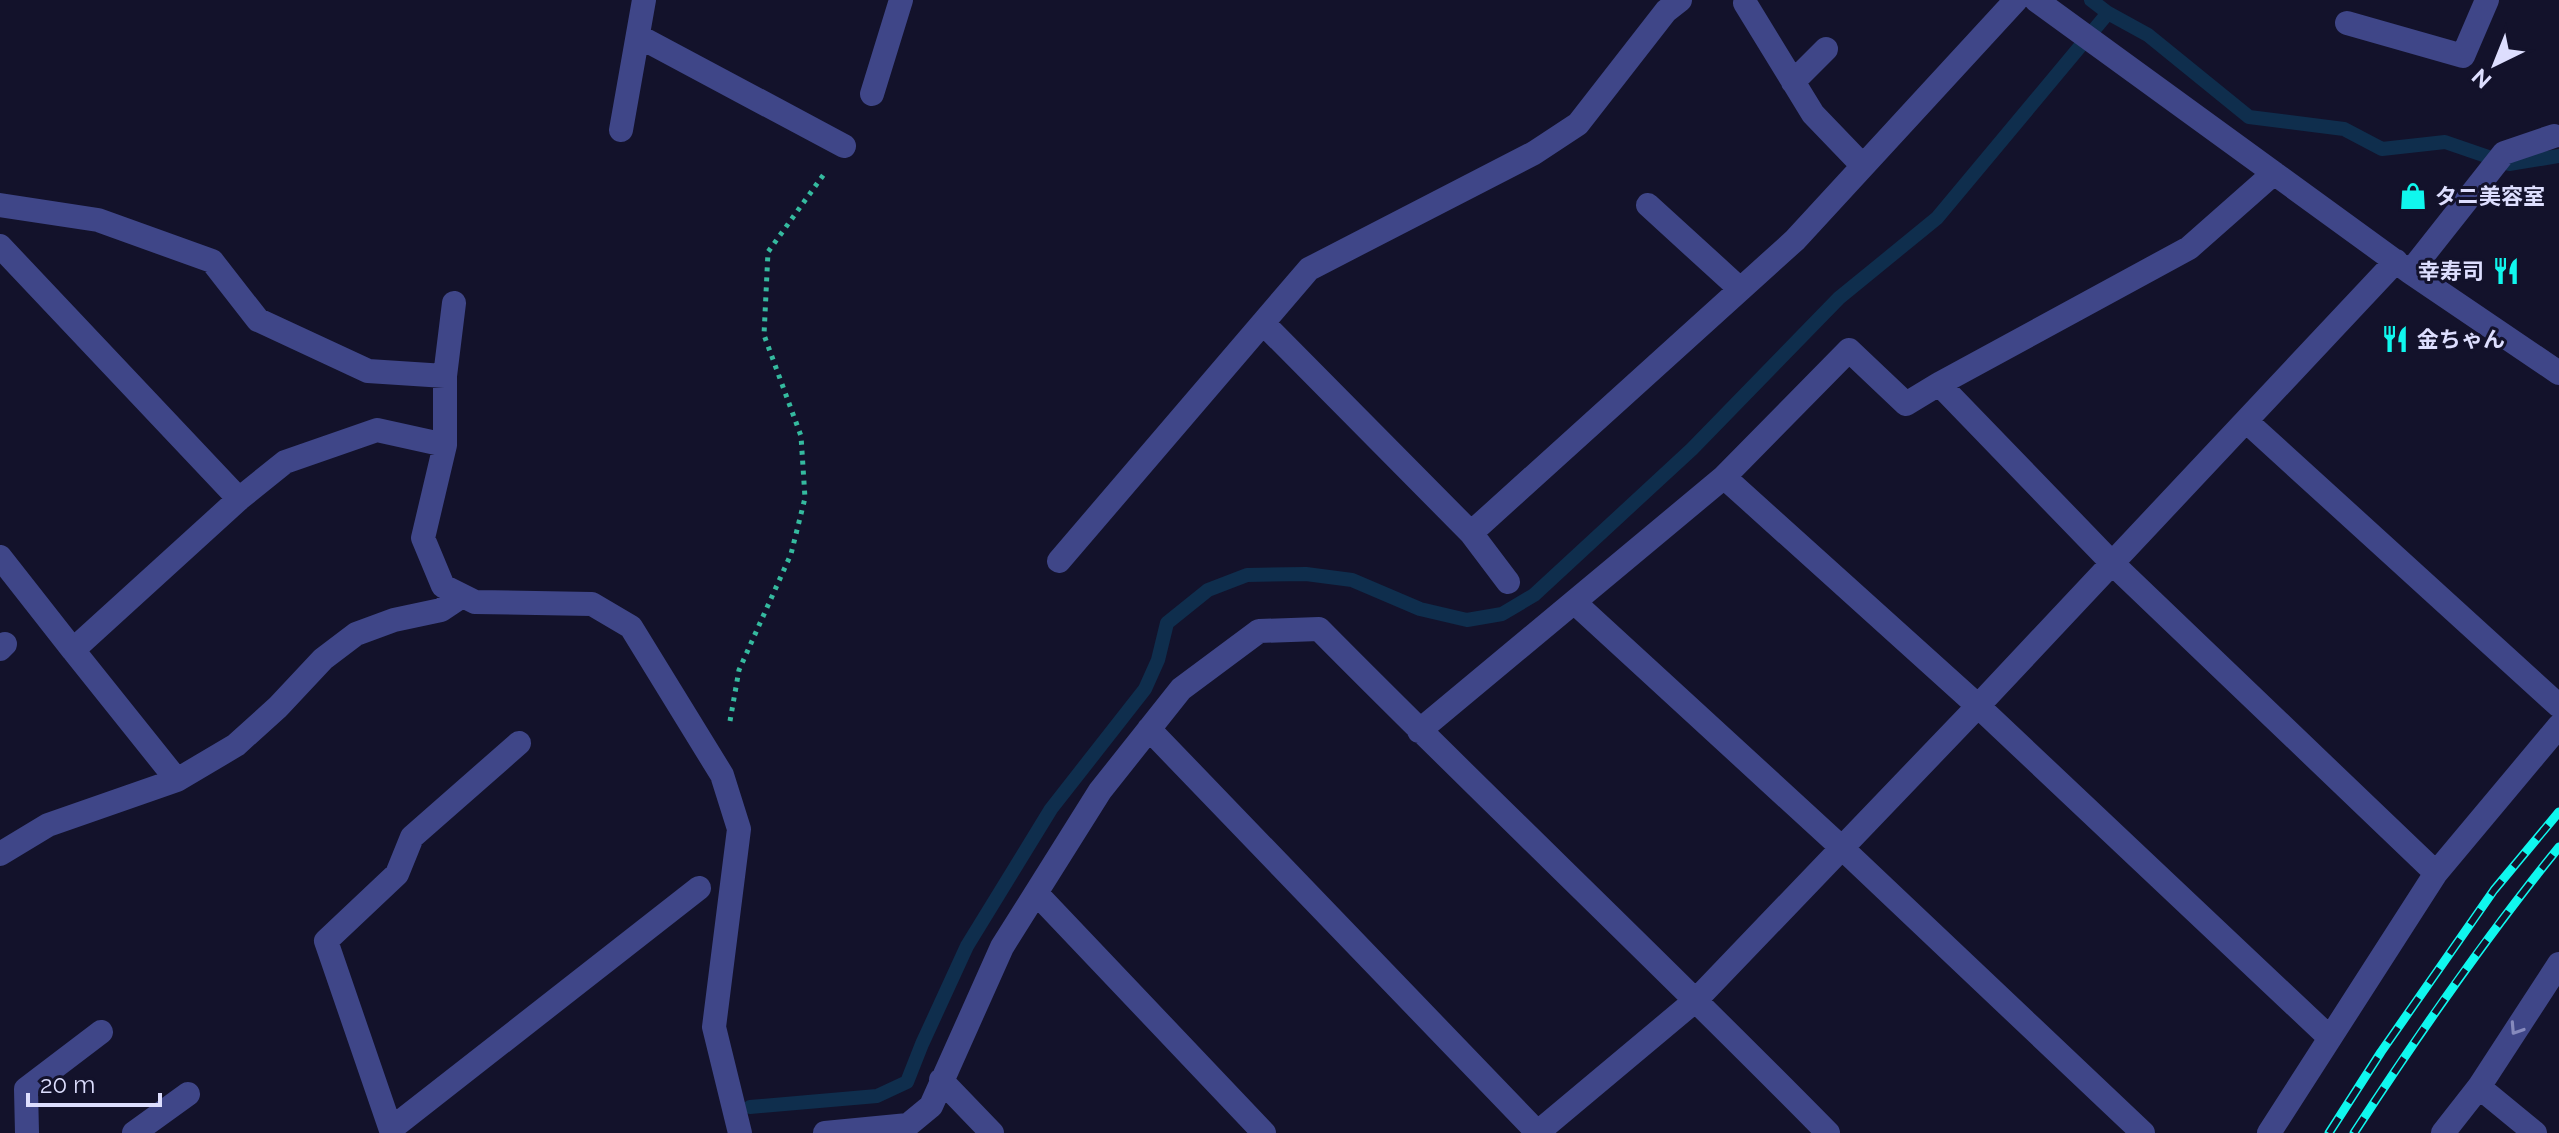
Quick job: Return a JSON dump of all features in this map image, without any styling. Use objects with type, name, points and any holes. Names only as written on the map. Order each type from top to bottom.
[{"type":"street","points":[[621,130],[644,0]]},
{"type":"street","points":[[872,94],[901,0]]},
{"type":"street","points":[[1059,561],[1309,269],[1534,153],[1578,124],[1666,11],[1680,0]]},
{"type":"street","points":[[1471,533],[1795,240],[2016,0]]},
{"type":"street","points":[[2036,0],[2403,266],[2559,373]]},
{"type":"street","points":[[2347,23],[2463,56],[2487,0]]},
{"type":"street","points":[[1745,3],[1813,114],[1863,166]]},
{"type":"street","points":[[638,36],[844,146]]},
{"type":"street","points":[[1793,82],[1826,49]]},
{"type":"street","points":[[1149,729],[1538,1133],[1697,999],[2246,421],[2403,266],[2504,153],[2554,136]]},
{"type":"street","points":[[1419,731],[1724,477],[1849,350],[1906,404],[2189,248],[2274,173]]},
{"type":"street","points":[[0,205],[98,220],[212,261],[258,320],[368,371],[445,376]]},
{"type":"street","points":[[1648,205],[1740,289]]},
{"type":"street","points":[[0,246],[239,499]]},
{"type":"street","points":[[454,303],[445,376],[445,445],[423,538],[443,586],[475,602],[592,604],[631,627],[722,775],[739,829],[714,1027],[740,1133]]},
{"type":"street","points":[[1263,323],[1471,533],[1508,582]]},
{"type":"street","points":[[1939,384],[2112,563],[2436,873]]},
{"type":"street","points":[[2246,421],[2559,706]]},
{"type":"street","points":[[73,650],[239,499],[285,462],[377,430],[445,445]]},
{"type":"street","points":[[1724,477],[1978,706],[2330,1038]]},
{"type":"street","points":[[0,557],[177,780]]},
{"type":"street","points":[[0,854],[48,825],[177,780],[236,745],[278,707],[323,659],[356,634],[394,620],[441,610],[462,596]]},
{"type":"street","points":[[1574,602],[1842,848],[2143,1133]]},
{"type":"street","points":[[825,1133],[908,1125],[931,1106],[1002,947],[1100,791],[1181,689],[1259,631],[1319,629],[1419,731],[1697,999],[1828,1133]]},
{"type":"street","points":[[2269,1133],[2436,873],[2559,726]]},
{"type":"street","points":[[519,743],[412,837],[397,874],[326,941],[392,1131],[699,888]]},
{"type":"street","points":[[1037,894],[1264,1133]]},
{"type":"street","points":[[2443,1133],[2479,1087],[2559,964]]},
{"type":"street","points":[[27,1133],[26,1089],[101,1032]]},
{"type":"street","points":[[941,1080],[992,1133]]},
{"type":"street","points":[[2479,1087],[2535,1133]]},
{"type":"street","points":[[134,1133],[188,1094]]},
{"type":"path","points":[[722,775],[739,670],[791,554],[805,498],[801,436],[764,335],[768,252],[844,146]]},
{"type":"waterway","points":[[2091,0],[2148,35],[2249,117],[2344,129],[2382,149],[2445,142],[2509,164],[2559,156]]},
{"type":"waterway","points":[[750,1107],[877,1096],[907,1082],[967,946],[1051,809],[1145,689],[1158,660],[1167,623],[1208,590],[1247,575],[1306,574],[1352,580],[1420,609],[1467,620],[1502,614],[1534,595],[1692,449],[1839,298],[1937,218],[2108,13]]},
{"type":"railway","points":[[2329,1133],[2381,1052],[2494,890],[2559,812]]},
{"type":"railway","points":[[2354,1133],[2453,987],[2559,847]]},
{"type":"place","name":"タニ美容室","points":[[2413,196]]},
{"type":"place","name":"幸寿司","points":[[2506,271]]},
{"type":"place","name":"金ちゃん","points":[[2395,339]]}]
